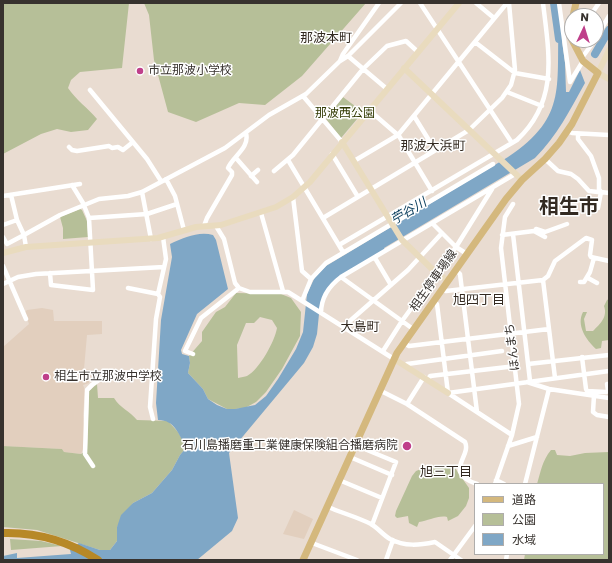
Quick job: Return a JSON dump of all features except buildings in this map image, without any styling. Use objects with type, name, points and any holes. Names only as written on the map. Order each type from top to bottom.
[{"type":"highway","points":[[3,533],[30,534],[63,542],[98,560]]},
{"type":"main road","points":[[576,48],[582,60],[598,72]]},
{"type":"main road","name":"相生停車場線","points":[[303,560],[394,359],[413,329],[497,212],[522,180],[545,159],[567,131],[598,72]]},
{"type":"street","points":[[340,61],[343,54],[380,3]]},
{"type":"street","points":[[3,237],[7,244],[53,219],[105,197],[122,197],[142,192],[225,148],[269,115],[303,96],[340,61],[348,56],[401,3]]},
{"type":"street","points":[[420,3],[512,143]]},
{"type":"street","points":[[3,253],[26,247],[163,237],[184,230],[204,226],[216,226],[276,207],[293,197],[305,187],[459,3]]},
{"type":"street","points":[[476,3],[494,18]]},
{"type":"street","points":[[354,160],[398,134],[508,3]]},
{"type":"street","points":[[323,218],[470,130],[507,92],[511,86],[516,65],[508,3]]},
{"type":"street","points":[[339,245],[517,140],[531,125],[542,106],[549,79],[548,49],[543,3]]},
{"type":"street","points":[[559,3],[570,82],[589,48]]},
{"type":"street","points":[[274,171],[288,160],[363,70],[387,46],[392,43],[406,41],[418,52]]},
{"type":"street","points":[[475,42],[515,73],[549,79]]},
{"type":"street","points":[[609,50],[598,72],[609,79]]},
{"type":"street","points":[[348,56],[387,89]]},
{"type":"street","points":[[404,68],[522,180]]},
{"type":"street","points":[[90,90],[164,180],[177,204],[184,230]]},
{"type":"street","points":[[507,92],[542,106]]},
{"type":"street","points":[[303,96],[342,142],[402,241],[420,258],[448,280]]},
{"type":"street","points":[[368,110],[398,134],[432,191]]},
{"type":"street","points":[[414,116],[435,150]]},
{"type":"street","points":[[567,131],[578,134],[609,135]]},
{"type":"street","points":[[204,226],[207,218],[232,175],[232,172],[228,168],[241,152],[246,142],[246,133]]},
{"type":"street","points":[[578,134],[578,139],[591,156],[599,178],[600,191],[598,208]]},
{"type":"street","points":[[69,147],[72,150],[77,151],[109,146],[112,148],[118,147],[123,150],[133,142]]},
{"type":"street","points":[[332,154],[358,197]]},
{"type":"street","points":[[236,158],[256,182]]},
{"type":"street","points":[[545,159],[558,171],[570,174],[578,179],[591,192],[600,191],[609,193]]},
{"type":"street","points":[[288,160],[343,252]]},
{"type":"street","points":[[303,302],[311,279],[326,263],[493,164]]},
{"type":"street","points":[[251,176],[258,170]]},
{"type":"street","points":[[320,312],[322,302],[327,292],[341,278],[515,173]]},
{"type":"street","points":[[3,196],[80,184]]},
{"type":"street","points":[[50,273],[51,285],[93,290],[89,218],[72,185]]},
{"type":"street","points":[[383,351],[456,247],[493,187]]},
{"type":"street","points":[[142,192],[151,239]]},
{"type":"street","points":[[11,195],[17,220],[24,234],[26,247]]},
{"type":"street","points":[[293,197],[302,271],[311,279]]},
{"type":"street","points":[[89,218],[147,214],[177,204]]},
{"type":"street","points":[[497,212],[505,217],[513,204]]},
{"type":"street","points":[[261,213],[283,291]]},
{"type":"street","name":"ほんまち","points":[[496,482],[512,434],[519,404],[502,237],[505,217]]},
{"type":"street","points":[[3,225],[17,220]]},
{"type":"street","points":[[432,223],[456,247],[467,254]]},
{"type":"street","points":[[502,237],[513,234],[534,232],[536,229],[545,232],[567,224]]},
{"type":"street","points":[[216,226],[224,239],[235,283],[238,288],[250,292],[283,291],[292,294],[512,434]]},
{"type":"street","points":[[534,232],[545,237]]},
{"type":"street","points":[[343,326],[420,258],[442,233]]},
{"type":"street","points":[[513,234],[528,364],[528,382]]},
{"type":"street","points":[[153,419],[150,407],[156,319],[160,297],[158,294],[166,259],[163,237]]},
{"type":"street","points":[[442,289],[446,291],[543,280],[548,276],[555,261],[586,238],[592,240],[590,255],[594,258],[609,260]]},
{"type":"street","points":[[375,258],[391,285]]},
{"type":"street","points":[[580,282],[584,282],[588,278],[594,258]]},
{"type":"street","points":[[3,266],[26,319]]},
{"type":"street","points":[[3,284],[10,280],[28,275],[164,267]]},
{"type":"street","points":[[456,270],[460,274],[477,412]]},
{"type":"street","points":[[341,278],[413,329]]},
{"type":"street","points":[[588,278],[597,282]]},
{"type":"street","points":[[543,280],[555,378]]},
{"type":"street","points":[[128,288],[158,294]]},
{"type":"street","points":[[193,354],[185,351],[201,318],[238,288]]},
{"type":"street","points":[[433,301],[436,304],[448,393]]},
{"type":"street","points":[[404,343],[408,346],[549,329]]},
{"type":"street","points":[[406,366],[502,351]]},
{"type":"street","points":[[528,364],[553,360],[609,355]]},
{"type":"street","points":[[582,358],[587,391],[606,392],[608,391],[607,384],[609,384]]},
{"type":"street","points":[[407,404],[426,378],[430,376],[516,366]]},
{"type":"street","points":[[448,393],[609,371]]},
{"type":"street","points":[[93,466],[85,454],[87,390],[97,382],[110,375],[152,372]]},
{"type":"street","points":[[528,382],[549,389],[609,398]]},
{"type":"street","points":[[525,483],[549,389]]},
{"type":"street","points":[[380,390],[407,404],[465,442],[466,448],[460,463],[461,471],[467,480],[474,483]]},
{"type":"street","points":[[594,395],[593,412],[597,415],[609,417]]},
{"type":"street","points":[[508,446],[537,437]]},
{"type":"street","points":[[355,445],[396,462],[372,525]]},
{"type":"street","points":[[350,457],[392,475]]},
{"type":"street","points":[[339,480],[382,498]]},
{"type":"street","points":[[328,507],[372,525],[393,540],[417,546],[435,542],[461,560]]},
{"type":"street","points":[[450,560],[474,527]]},
{"type":"street","points":[[386,560],[393,540]]},
{"type":"street","points":[[312,543],[350,559],[357,560]]},
{"type":"shaded area","name":"相生市立那波中学校","points":[[42,308],[53,310],[54,321],[102,321],[102,334],[87,335],[84,369],[90,370],[89,383],[83,385],[85,390],[83,415],[85,434],[84,447],[81,454],[64,452],[62,449],[3,446],[3,347],[29,324],[25,312],[27,310]]},
{"type":"shaded area","points":[[294,510],[313,519],[304,539],[283,534]]},
{"type":"green space","points":[[3,3],[129,3],[122,68],[80,72],[71,80],[68,88],[97,119],[88,130],[71,132],[57,129],[41,134],[3,154]]},
{"type":"green space","points":[[144,3],[366,3],[302,76],[265,105],[239,103],[196,122],[168,112],[154,60],[149,15]]},
{"type":"green space","name":"那波西公園","points":[[343,97],[363,112],[341,138],[326,119]]},
{"type":"green space","points":[[80,209],[82,210],[87,221],[88,237],[63,239],[63,228],[60,217]]},
{"type":"green space","points":[[236,293],[281,294],[291,298],[301,312],[300,336],[282,369],[266,392],[256,402],[245,408],[227,409],[208,399],[203,389],[188,373],[190,363],[189,356],[202,341],[202,332],[216,312],[225,307]],"holes":[[[260,317],[272,320],[277,328],[276,334],[266,355],[252,373],[238,378],[237,345],[246,323],[254,323]]]},
{"type":"green space","points":[[609,299],[609,340],[602,341],[601,348],[596,349],[583,332],[581,327],[581,317],[583,312],[587,312],[584,319],[586,331],[593,331],[603,320],[605,314],[604,306]]},
{"type":"green space","points":[[97,384],[98,398],[114,398],[137,420],[168,421],[178,432],[186,446],[172,470],[152,493],[133,503],[117,527],[117,541],[110,550],[100,550],[37,530],[3,527],[3,446],[62,449],[64,452],[81,454],[87,450],[89,391]]},
{"type":"green space","points":[[551,450],[555,450],[557,455],[570,456],[585,453],[609,452],[609,560],[524,560],[525,555],[604,555],[604,483],[537,483],[548,454]]},
{"type":"green space","points":[[431,465],[455,468],[469,488],[469,498],[466,506],[458,516],[448,521],[447,517],[437,517],[419,522],[417,527],[409,523],[408,516],[397,518],[395,516],[396,511],[412,476],[416,471]]},
{"type":"green space","points":[[10,539],[41,541],[62,546],[11,550]]},
{"type":"water","points":[[559,19],[565,63],[566,92],[569,92],[580,70],[585,83],[563,122],[543,150],[535,158],[384,248],[385,250],[328,287],[319,314],[317,334],[313,347],[304,363],[229,453],[238,518],[232,531],[197,560],[3,560],[3,556],[17,553],[17,558],[71,554],[70,550],[79,543],[100,550],[110,550],[117,541],[117,527],[121,515],[133,503],[152,493],[172,470],[185,449],[186,446],[175,428],[168,422],[158,420],[156,403],[161,320],[172,257],[170,244],[186,237],[202,234],[213,235],[216,240],[228,289],[197,314],[181,350],[182,354],[189,356],[190,363],[188,373],[203,389],[208,399],[217,405],[227,409],[235,409],[255,405],[266,396],[296,349],[303,332],[307,294],[315,277],[326,266],[508,157],[528,142],[542,127],[550,112],[555,97]]},
{"type":"waterway","name":"苧谷川","points":[[554,3],[559,39]]},
{"type":"waterway","points":[[595,54],[609,30]]},
{"type":"place","name":"市立那波小学校","points":[[140,71]]},
{"type":"place","name":"相生市立那波中学校","points":[[46,377]]},
{"type":"place","name":"石川島播磨重工業健康保険組合播磨病院","points":[[407,446]]},
{"type":"district","name":"那波本町","points":[[326,39]]},
{"type":"district","name":"那波大浜町","points":[[433,147]]},
{"type":"district","name":"相生市","points":[[569,208]]},
{"type":"district","name":"旭四丁目","points":[[479,301]]},
{"type":"district","name":"大島町","points":[[360,328]]},
{"type":"district","name":"旭三丁目","points":[[446,473]]}]
